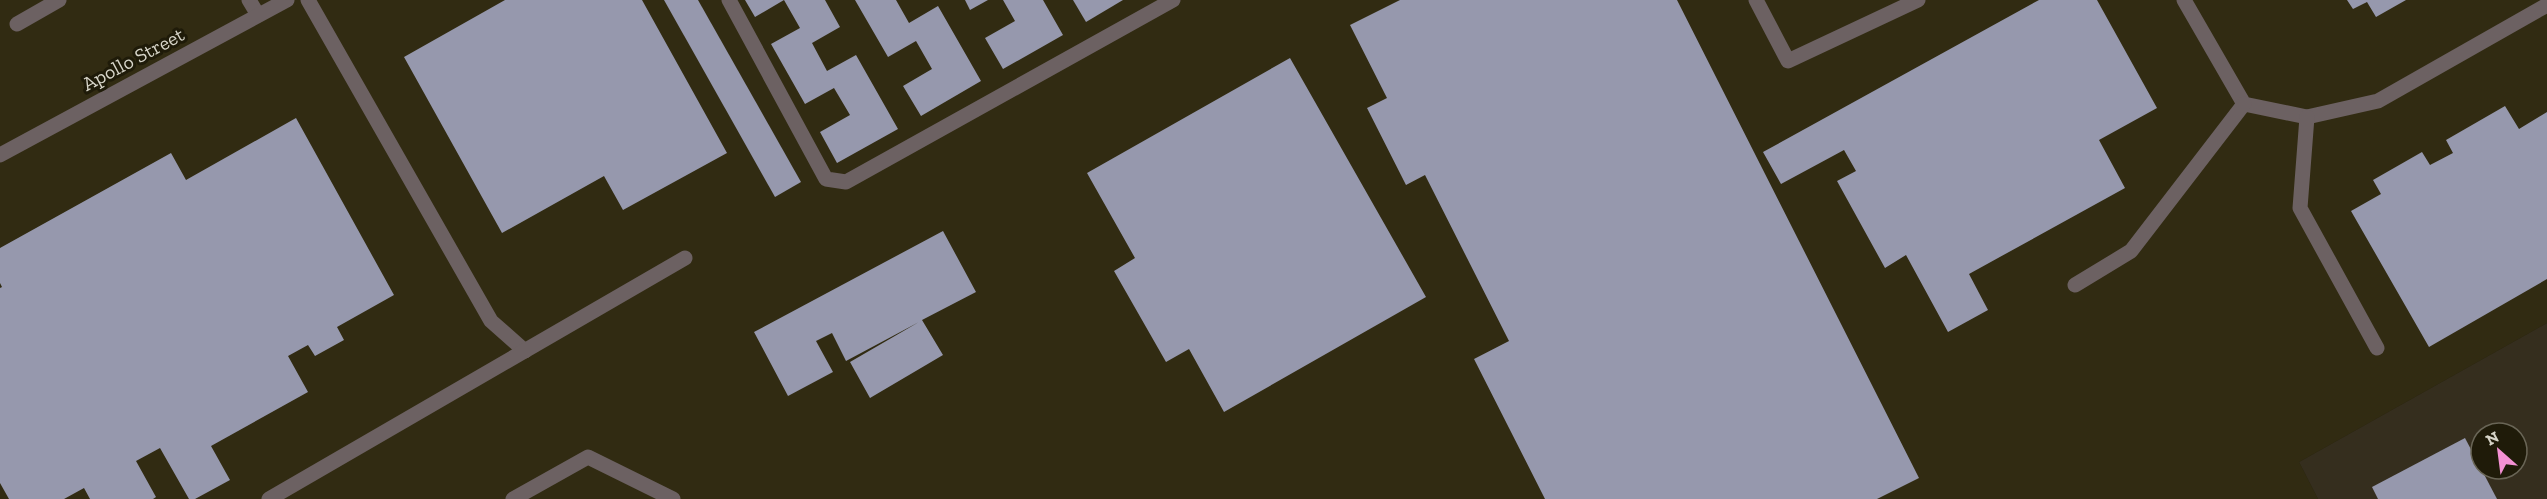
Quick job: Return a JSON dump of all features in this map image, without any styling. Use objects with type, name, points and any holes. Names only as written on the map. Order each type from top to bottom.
[{"type":"street","points":[[17,24],[59,0]]},
{"type":"street","points":[[249,0],[258,15]]},
{"type":"street","name":"Apollo Street","points":[[0,155],[287,0]]},
{"type":"street","points":[[308,0],[491,321],[525,351]]},
{"type":"street","points":[[729,0],[826,179],[846,182],[1173,0]]},
{"type":"street","points":[[1756,0],[1788,61],[1908,3]]},
{"type":"street","points":[[2184,0],[2244,104],[2307,117],[2378,101],[2547,5]]},
{"type":"street","points":[[2075,285],[2131,251],[2244,104]]},
{"type":"street","points":[[2307,117],[2300,208],[2377,348]]},
{"type":"street","points":[[269,499],[685,258]]},
{"type":"street","points":[[513,499],[588,457],[673,499]]},
{"type":"shaded area","points":[[0,0],[2547,0],[2547,323],[2299,462],[2318,499],[0,499]]},
{"type":"shaded area","points":[[2547,323],[2547,499],[2318,499],[2299,462]]},
{"type":"building","points":[[505,0],[642,0],[727,153],[623,210],[604,176],[502,233],[404,57]]},
{"type":"building","points":[[664,0],[698,0],[801,182],[775,197]]},
{"type":"building","points":[[745,0],[784,0],[755,17]]},
{"type":"building","points":[[784,0],[825,0],[840,27],[812,43],[827,71],[856,55],[898,129],[837,163],[820,132],[850,115],[834,88],[805,104],[771,44],[800,28]]},
{"type":"building","points":[[855,0],[896,0],[909,23],[938,6],[981,81],[921,116],[903,86],[932,69],[916,41],[888,57]]},
{"type":"building","points":[[965,0],[988,0],[970,10]]},
{"type":"building","points":[[1003,0],[1043,0],[1063,35],[1003,69],[985,38],[1015,21]]},
{"type":"building","points":[[1073,0],[1123,0],[1086,22]]},
{"type":"building","points":[[1400,0],[1677,0],[1919,478],[1877,499],[1545,499],[1474,359],[1509,341],[1425,175],[1406,185],[1367,108],[1387,98],[1350,25]]},
{"type":"building","points":[[2039,0],[2097,0],[2157,108],[2099,140],[2125,188],[1969,274],[1988,310],[1948,332],[1906,255],[1885,268],[1837,181],[1856,171],[1844,150],[1781,184],[1763,152]]},
{"type":"building","points":[[2347,0],[2406,0],[2376,17],[2367,2],[2353,9]]},
{"type":"building","points":[[1290,58],[1426,297],[1224,412],[1189,349],[1166,362],[1114,271],[1135,258],[1087,173]]},
{"type":"building","points":[[2505,106],[2519,129],[2547,112],[2547,279],[2429,347],[2351,211],[2381,194],[2373,180],[2422,152],[2430,165],[2453,153],[2446,140]]},
{"type":"building","points":[[296,118],[394,295],[337,327],[344,340],[315,356],[308,345],[288,356],[308,392],[211,446],[230,480],[195,499],[189,499],[160,448],[136,461],[156,497],[153,499],[90,499],[84,488],[64,499],[9,499],[0,483],[0,288],[2,287],[0,248],[171,153],[186,180]]},
{"type":"building","points":[[943,231],[976,292],[922,320],[943,355],[870,398],[850,362],[919,322],[846,361],[832,333],[816,341],[833,372],[788,396],[754,332]]},
{"type":"building","points":[[2465,438],[2469,446],[2469,481],[2488,481],[2497,499],[2378,499],[2372,487]]}]
